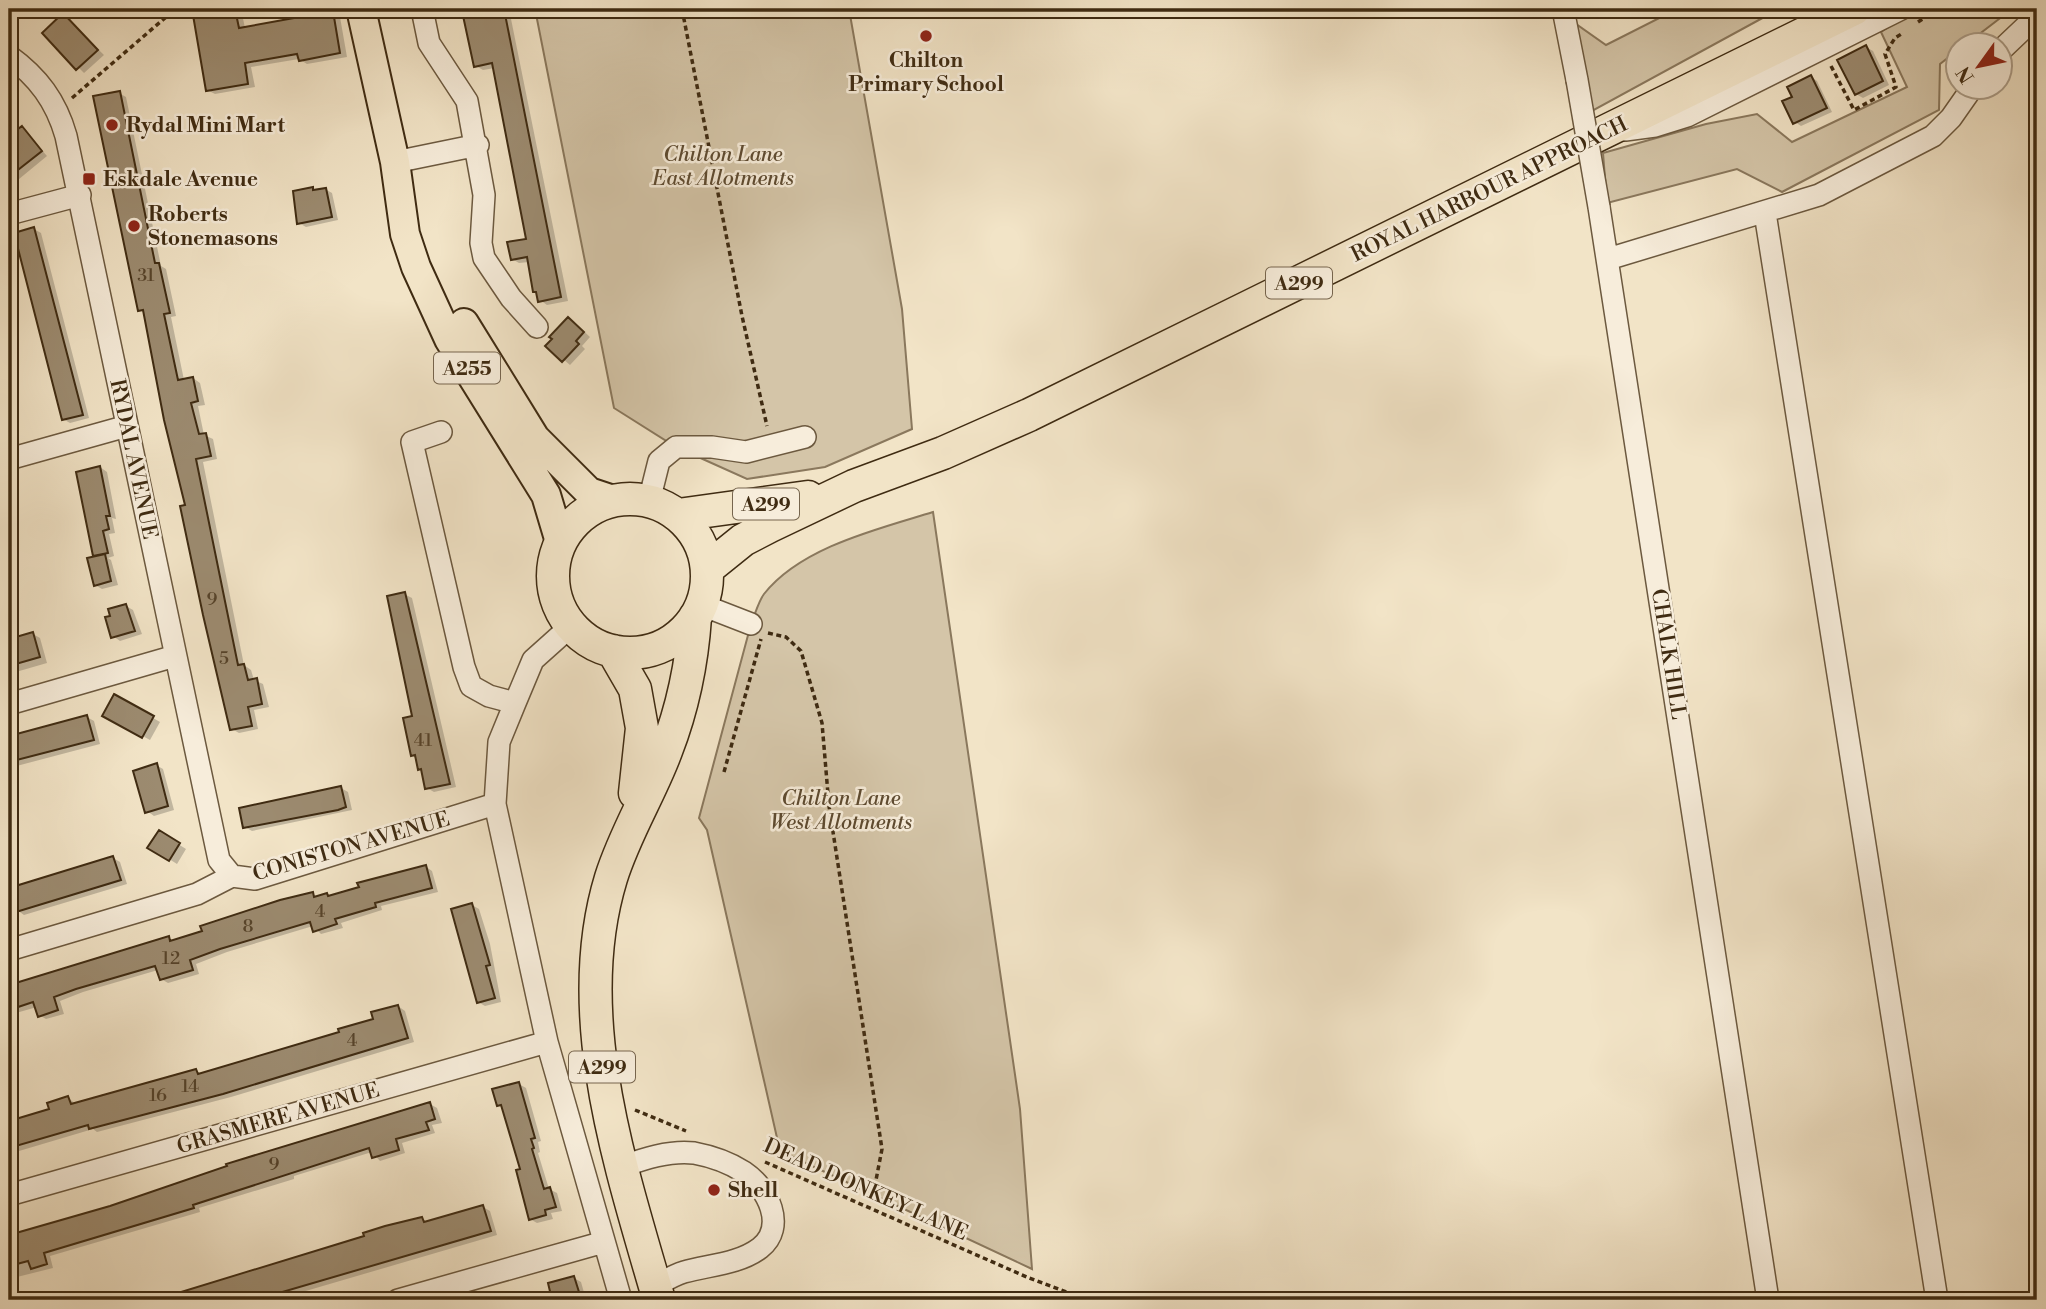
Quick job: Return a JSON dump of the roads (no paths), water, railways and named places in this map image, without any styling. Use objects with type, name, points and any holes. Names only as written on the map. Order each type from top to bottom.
[{"type":"highway","name":"ROYAL HARBOUR APPROACH","points":[[707,569],[743,540],[854,486],[943,453],[1029,415],[1854,9]]},
{"type":"highway","name":"ROYAL HARBOUR APPROACH","points":[[678,515],[747,507],[854,486]]},
{"type":"highway","points":[[613,500],[649,501],[678,515],[698,539],[707,569],[699,610],[668,643],[632,653],[613,651],[590,642],[571,626],[559,607],[553,585],[554,563],[560,542],[573,523],[592,508],[613,500]]},
{"type":"highway","name":"A299","points":[[657,1293],[609,1118],[597,1029],[598,965],[610,880],[628,832],[666,751],[692,666],[699,610]]},
{"type":"highway","name":"A299","points":[[613,651],[635,689],[642,728],[628,832]]},
{"type":"main road","name":"A255","points":[[360,9],[397,173],[405,234],[416,267],[449,339],[546,495],[560,542]]},
{"type":"main road","name":"A255","points":[[397,173],[468,333],[535,438],[589,492],[613,500]]},
{"type":"street","points":[[422,9],[429,43],[467,102],[478,145],[485,195],[481,243],[484,258],[511,298],[537,327]]},
{"type":"street","name":"CHALK HILL","points":[[1563,9],[1608,259],[1768,1300]]},
{"type":"street","points":[[1604,133],[1655,126],[1687,116],[1901,9]]},
{"type":"street","points":[[2014,38],[2037,16]]},
{"type":"street","name":"RYDAL AVENUE","points":[[9,56],[24,67],[58,109],[80,195],[219,860],[232,876]]},
{"type":"street","points":[[1608,259],[1819,195],[1933,135],[1951,118],[1962,102]]},
{"type":"street","points":[[397,173],[478,145]]},
{"type":"street","points":[[9,214],[80,195]]},
{"type":"street","points":[[1765,213],[1937,1300]]},
{"type":"street","points":[[9,458],[127,426]]},
{"type":"street","points":[[441,432],[412,442],[464,667],[471,686],[489,696],[515,703]]},
{"type":"street","points":[[649,501],[659,461],[676,447],[712,447],[746,452],[805,437]]},
{"type":"street","points":[[699,610],[751,624]]},
{"type":"street","points":[[571,626],[533,660],[499,742],[495,804],[547,1042],[621,1300]]},
{"type":"street","points":[[9,704],[175,656]]},
{"type":"street","name":"CONISTON AVENUE","points":[[9,950],[197,894],[232,876],[255,879],[495,804]]},
{"type":"street","name":"GRASMERE AVENUE","points":[[9,1195],[547,1042]]},
{"type":"street","points":[[621,1167],[649,1156],[693,1153],[746,1173],[761,1189],[774,1213],[774,1229],[761,1247],[743,1257],[682,1273],[657,1293]]},
{"type":"street","points":[[398,1300],[604,1242]]},
{"type":"place","name":"Chilton Primary School","points":[[926,36]]},
{"type":"place","name":"Rydal Mini Mart","points":[[112,125]]},
{"type":"place","name":"Eskdale Avenue","points":[[89,179]]},
{"type":"place","name":"Roberts Stonemasons","points":[[134,226]]},
{"type":"place","name":"Shell","points":[[714,1190]]},
{"type":"park label","name":"Chilton Lane East Allotments","points":[[723,166]]},
{"type":"park label","name":"Chilton Lane West Allotments","points":[[841,810]]}]
